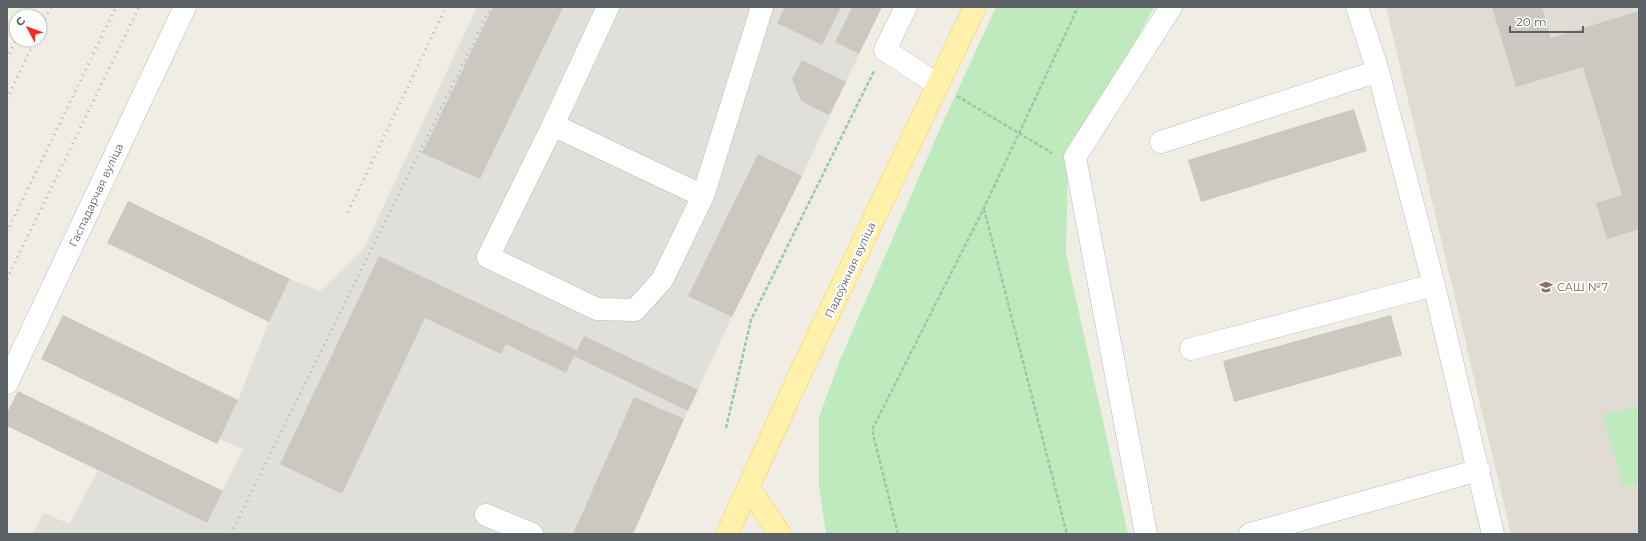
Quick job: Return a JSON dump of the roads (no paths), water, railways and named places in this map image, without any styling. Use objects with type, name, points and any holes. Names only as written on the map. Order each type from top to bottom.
[{"type":"main road","name":"Падоўжная вуліца","points":[[727,534],[806,363],[975,7]]},
{"type":"main road","points":[[749,488],[780,534]]},
{"type":"street","name":"Гаспадарчая вуліца","points":[[7,383],[185,7]]},
{"type":"street","points":[[608,7],[488,257],[597,309],[635,310],[662,280],[703,196],[762,7]]},
{"type":"street","points":[[906,7],[885,50],[938,85]]},
{"type":"street","points":[[1146,534],[1075,156],[1170,7]]},
{"type":"street","points":[[1357,7],[1378,71],[1434,285],[1494,534]]},
{"type":"street","points":[[1161,142],[1378,71]]},
{"type":"street","points":[[552,125],[703,196]]},
{"type":"street","points":[[1191,349],[1434,285]]},
{"type":"street","points":[[1250,534],[1479,470]]},
{"type":"street","points":[[486,515],[532,534]]},
{"type":"railway","points":[[48,13],[51,7]]},
{"type":"railway","points":[[7,232],[116,7]]},
{"type":"railway","points":[[7,279],[139,7]]},
{"type":"railway","points":[[348,212],[446,7]]},
{"type":"railway","points":[[231,534],[491,7]]},
{"type":"railway","points":[[7,59],[12,48]]},
{"type":"railway","points":[[7,99],[31,48]]},
{"type":"place","name":"САШ №7","points":[[1546,287]]}]
